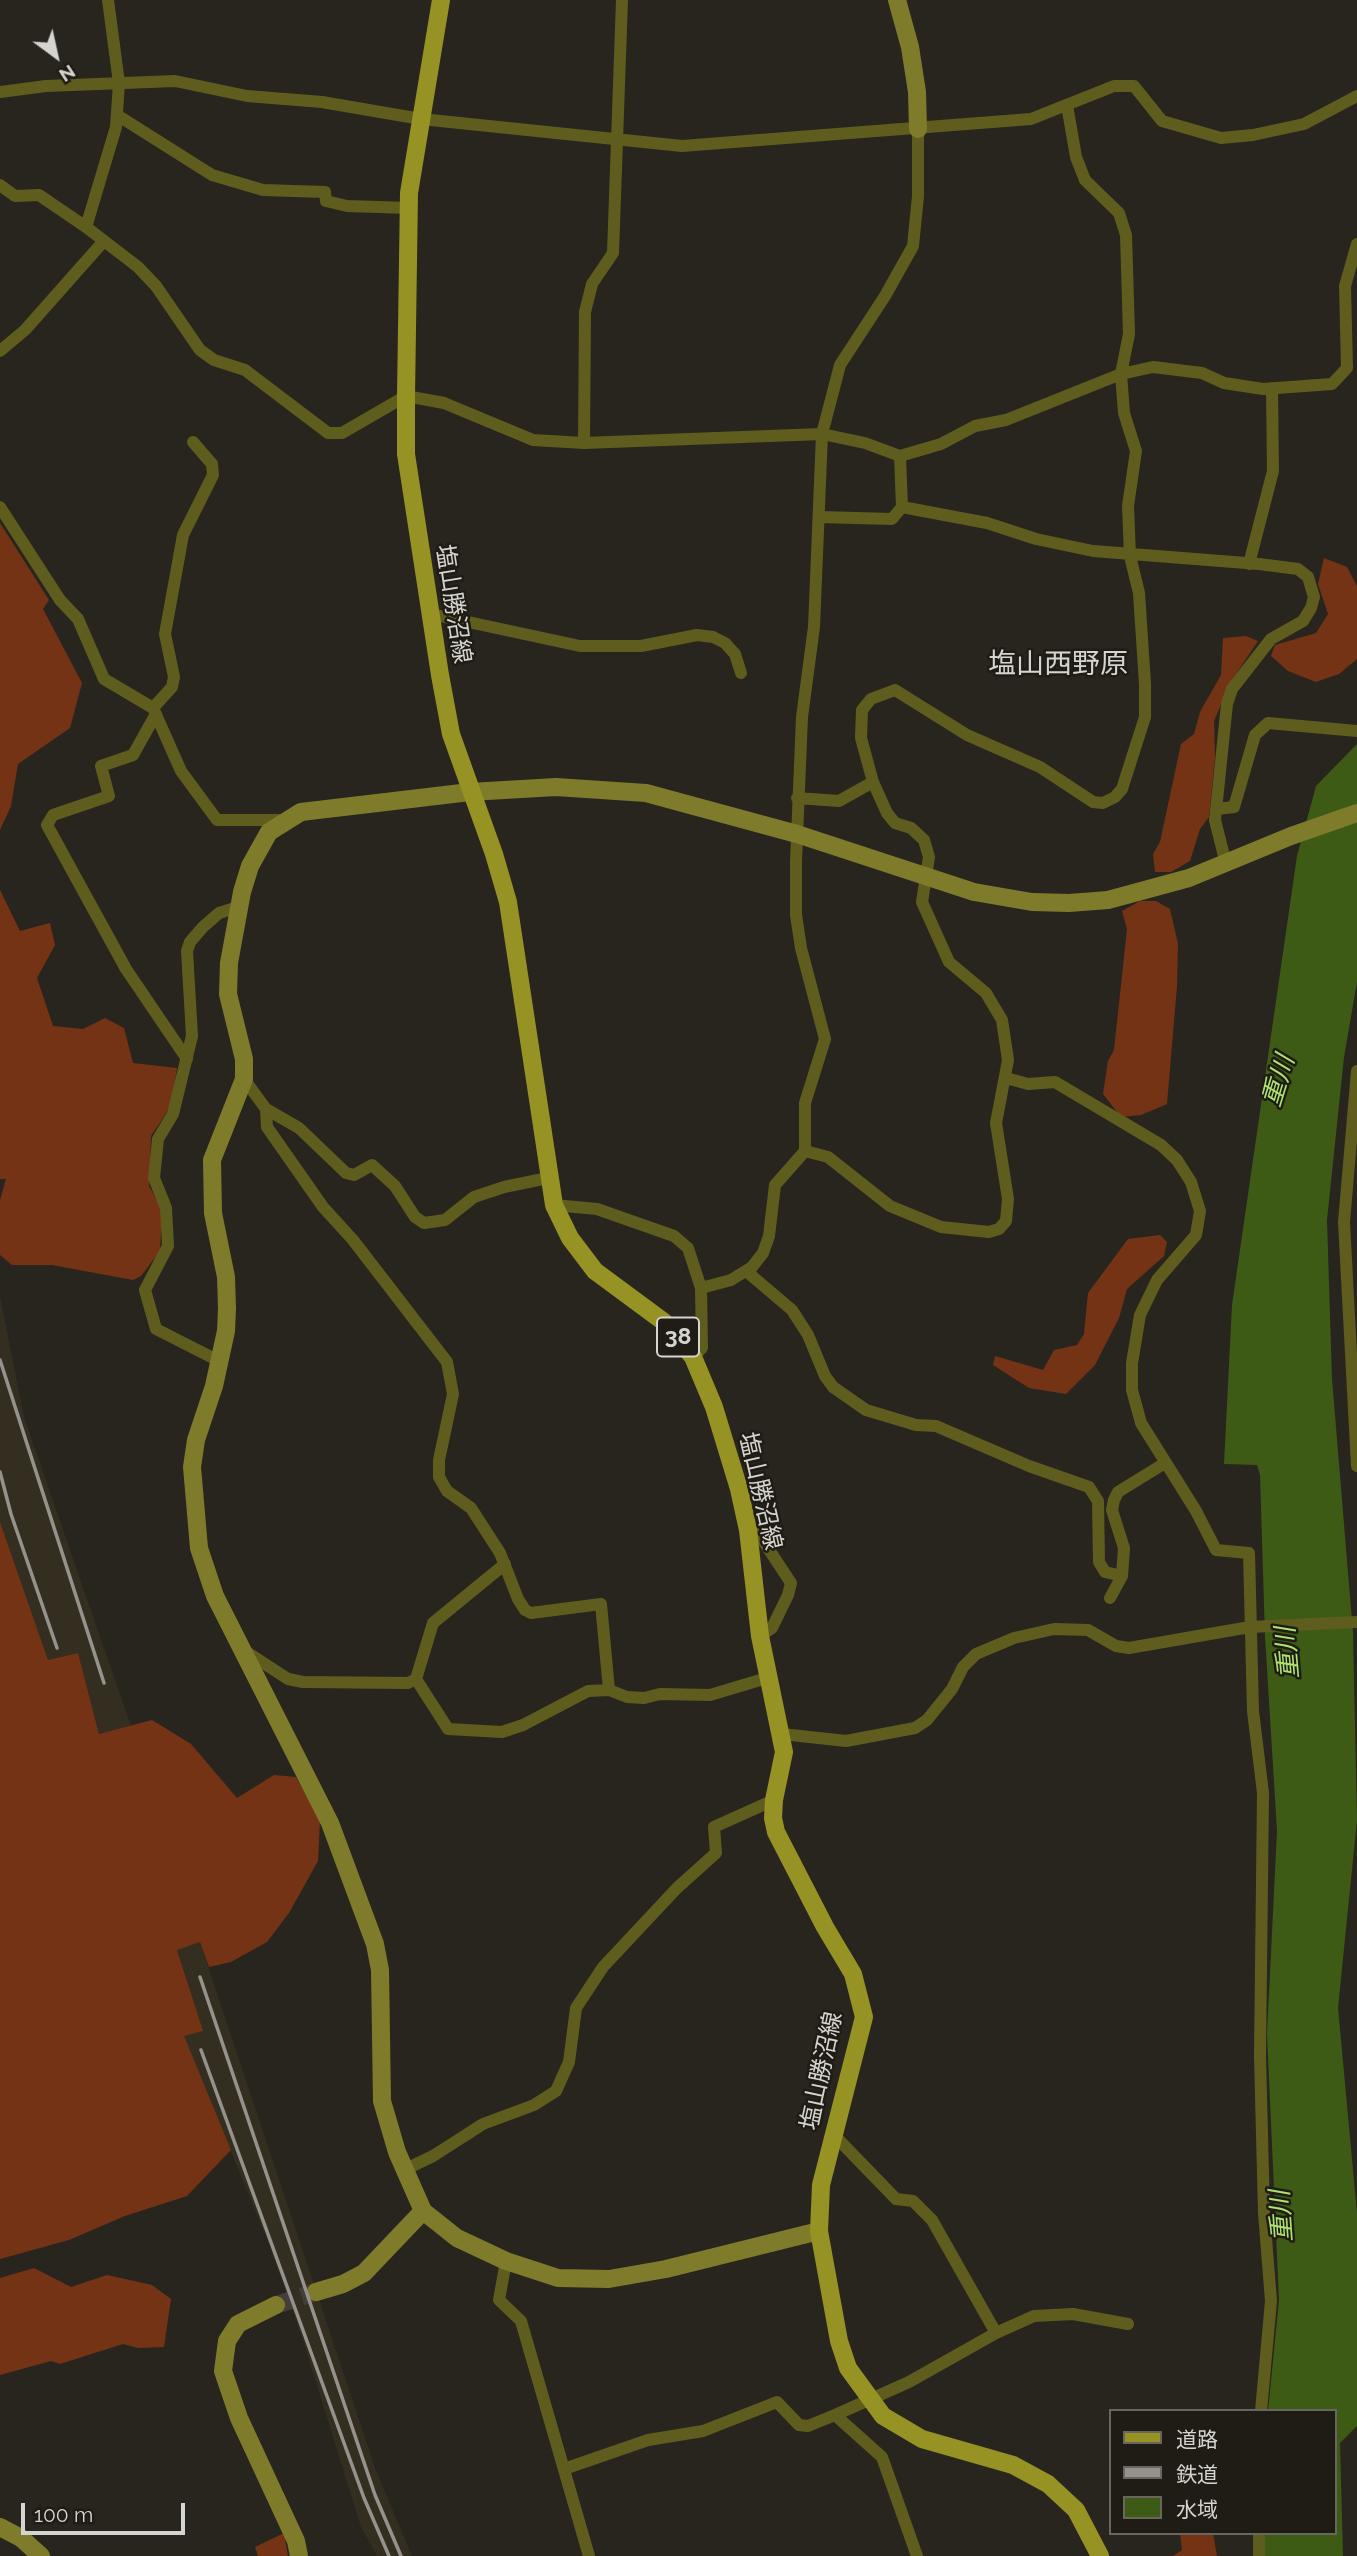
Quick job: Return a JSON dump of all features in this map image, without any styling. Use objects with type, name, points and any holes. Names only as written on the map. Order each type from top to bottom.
[{"type":"main road","name":"塩山勝沼線","points":[[441,0],[409,208],[407,454],[430,614],[451,734],[494,853],[508,902],[554,1205],[570,1238],[588,1263],[664,1322],[693,1357],[714,1407],[748,1530],[760,1636],[767,1678],[782,1734],[783,1763],[774,1800],[776,1832],[825,1927],[853,1974],[864,2017],[821,2185],[819,2231],[839,2341],[848,2368],[868,2399],[898,2428],[922,2439],[1013,2465],[1048,2484],[1076,2510],[1100,2556]]},
{"type":"street","points":[[86,227],[87,212],[116,127],[119,83],[108,0]]},
{"type":"street","points":[[584,443],[585,312],[592,284],[613,253],[622,0]]},
{"type":"street","points":[[701,1289],[731,1280],[746,1271],[763,1253],[769,1236],[775,1185],[805,1151],[805,1103],[825,1039],[800,948],[796,915],[797,798],[802,717],[814,627],[822,434],[840,365],[885,296],[913,246],[918,196],[917,92],[910,47],[897,0]]},
{"type":"street","points":[[0,92],[175,81],[247,96],[322,102],[421,118],[682,146],[1031,119],[1114,86],[1134,86],[1162,121],[1222,138],[1253,135],[1304,124],[1357,96]]},
{"type":"street","points":[[805,1151],[828,1157],[890,1206],[941,1227],[973,1232],[999,1229],[1009,1214],[996,1123],[1008,1060],[1002,1020],[986,993],[949,962],[922,902],[929,857],[925,840],[911,828],[895,823],[887,813],[873,782],[861,738],[862,710],[872,698],[895,690],[967,735],[1040,767],[1085,798],[1103,803],[1115,797],[1122,789],[1144,717],[1139,593],[1130,556],[1128,506],[1136,451],[1124,413],[1121,374],[1129,334],[1126,234],[1119,213],[1085,180],[1076,157],[1067,105]]},
{"type":"street","points":[[117,115],[212,175],[263,190],[325,192],[326,201],[347,206],[409,208]]},
{"type":"street","points":[[0,185],[15,196],[39,195],[86,227],[138,267],[156,286],[200,350],[214,360],[245,370],[328,433],[342,433],[406,396],[444,404],[533,440],[584,443],[822,434],[865,443],[900,456],[941,444],[975,426],[1006,420],[1121,374],[1153,367],[1202,373],[1224,383],[1272,388],[1332,384],[1347,368],[1345,286],[1357,244]]},
{"type":"street","points":[[0,351],[25,330],[103,242]]},
{"type":"street","points":[[1249,564],[1273,471],[1272,388]]},
{"type":"street","points":[[187,1059],[126,969],[47,825],[53,815],[109,796],[102,766],[133,755],[155,711],[172,687],[174,677],[164,634],[183,535],[213,475],[212,464],[192,442]]},
{"type":"street","points":[[819,517],[892,519],[902,507],[900,456]]},
{"type":"street","points":[[0,507],[60,600],[78,619],[104,679],[155,711],[181,771],[217,820],[285,820]]},
{"type":"street","points":[[902,507],[986,523],[1036,539],[1130,556],[1298,569],[1313,586],[1314,597],[1303,621],[1271,639],[1232,689],[1227,704],[1216,809],[1216,836],[1226,864]]},
{"type":"street","points":[[430,614],[580,646],[641,646],[697,635],[713,637],[725,643],[735,654],[741,673]]},
{"type":"street","points":[[1216,809],[1234,807],[1255,734],[1268,723],[1357,731]]},
{"type":"street","points":[[797,798],[839,801],[873,782]]},
{"type":"street","points":[[819,2231],[666,2269],[609,2279],[558,2278],[506,2261],[457,2238],[423,2211],[404,2170],[382,2102],[380,1970],[375,1944],[330,1823],[215,1596],[200,1548],[195,1504],[192,1467],[196,1440],[226,1331],[226,1277],[210,1183],[218,1141],[244,1079],[244,1059],[228,994],[229,963],[238,906],[259,848],[269,832],[285,820],[312,810],[470,792],[556,787],[646,793],[797,834],[974,892],[1031,902],[1069,903],[1108,900],[1146,890],[1226,864],[1291,836],[1357,813]]},
{"type":"street","points":[[219,1361],[156,1329],[145,1290],[168,1246],[166,1208],[154,1178],[158,1139],[173,1114],[192,1035],[187,951],[190,942],[219,914],[238,906]]},
{"type":"street","points":[[1357,1071],[1344,1222],[1357,1466]]},
{"type":"street","points":[[1006,1078],[1028,1084],[1055,1082],[1161,1145],[1177,1160],[1191,1182],[1200,1211],[1196,1235],[1157,1280],[1140,1315],[1132,1363],[1132,1390],[1141,1423],[1196,1511],[1216,1550],[1249,1553],[1254,1711],[1263,1793],[1261,2084],[1264,2213],[1271,2301],[1261,2409]]},
{"type":"street","points":[[244,1079],[266,1109],[299,1128],[346,1173],[354,1174],[372,1165],[395,1186],[415,1217],[424,1223],[445,1220],[474,1197],[504,1187],[548,1178]]},
{"type":"street","points":[[266,1109],[267,1127],[323,1207],[353,1240],[447,1362],[453,1394],[439,1460],[439,1477],[447,1491],[471,1508],[505,1564],[518,1599],[531,1614],[601,1604],[609,1690]]},
{"type":"street","name":"38","points":[[554,1205],[597,1209],[674,1236],[688,1248],[701,1289],[702,1348],[693,1357]]},
{"type":"street","points":[[746,1271],[792,1310],[808,1335],[825,1376],[833,1387],[866,1410],[916,1425],[936,1426],[1029,1466],[1088,1487],[1098,1501],[1099,1562],[1105,1572],[1122,1576]]},
{"type":"street","points":[[1111,1598],[1122,1576],[1124,1548],[1112,1510],[1114,1500],[1118,1492],[1165,1463]]},
{"type":"street","points":[[748,1530],[760,1536],[791,1583],[772,1628],[760,1636]]},
{"type":"street","points":[[242,1649],[288,1679],[303,1682],[408,1683],[416,1678],[432,1623],[505,1564]]},
{"type":"street","points":[[782,1734],[846,1741],[915,1728],[926,1720],[952,1689],[962,1667],[976,1654],[1014,1638],[1054,1629],[1088,1630],[1116,1646],[1129,1648],[1250,1627],[1357,1622]]},
{"type":"street","points":[[416,1678],[448,1729],[502,1732],[514,1729],[588,1691],[609,1690],[635,1698],[710,1695],[767,1678]]},
{"type":"street","points":[[404,2170],[433,2156],[483,2124],[526,2109],[555,2091],[569,2062],[576,2008],[603,1967],[677,1888],[716,1853],[714,1827],[774,1800]]},
{"type":"street","points":[[833,2134],[896,2199],[913,2201],[932,2220],[996,2333]]},
{"type":"street","points":[[316,2292],[343,2284],[364,2273],[379,2261],[423,2211]]},
{"type":"street","points":[[506,2261],[499,2300],[522,2321],[589,2556]]},
{"type":"street","points":[[276,2305],[238,2324],[227,2341],[223,2371],[239,2418],[296,2540],[299,2556]]},
{"type":"street","points":[[564,2469],[648,2440],[703,2431],[777,2402],[799,2425],[808,2426],[909,2382],[996,2333],[1034,2316],[1073,2314],[1128,2323]]},
{"type":"street","points":[[835,2415],[882,2457],[917,2556]]},
{"type":"street","points":[[0,2527],[20,2538],[41,2556]]},
{"type":"street","points":[[1259,2535],[1259,2556]]},
{"type":"shaded area","points":[[0,523],[49,600],[43,609],[82,683],[70,728],[18,764],[11,806],[0,830]]},
{"type":"shaded area","points":[[1324,558],[1347,567],[1357,586],[1357,659],[1339,674],[1316,682],[1288,671],[1271,656],[1275,645],[1316,633],[1328,614],[1318,584]]},
{"type":"shaded area","points":[[1246,636],[1258,641],[1230,683],[1214,721],[1215,757],[1209,817],[1200,829],[1190,861],[1171,872],[1155,872],[1153,854],[1160,842],[1181,744],[1194,734],[1200,712],[1221,675],[1223,638]]},
{"type":"shaded area","points":[[0,890],[20,931],[50,923],[55,945],[37,978],[53,1026],[83,1029],[105,1018],[124,1028],[133,1063],[177,1068],[171,1106],[151,1136],[149,1186],[162,1209],[160,1251],[141,1276],[133,1280],[52,1265],[12,1265],[0,1255],[0,1200],[6,1179],[0,1179]]},
{"type":"shaded area","points":[[1140,901],[1156,901],[1170,909],[1178,944],[1167,1104],[1141,1115],[1121,1117],[1103,1094],[1108,1061],[1114,1050],[1127,929],[1122,911]]},
{"type":"shaded area","points":[[1160,1235],[1167,1242],[1164,1256],[1127,1289],[1119,1318],[1095,1365],[1066,1394],[1029,1388],[993,1365],[995,1356],[1043,1370],[1054,1350],[1077,1345],[1084,1334],[1088,1293],[1128,1239]]},
{"type":"shaded area","points":[[0,1296],[24,1417],[131,1726],[99,1734],[78,1653],[48,1660],[0,1522]]},
{"type":"shaded area","points":[[0,1522],[48,1660],[78,1653],[99,1734],[152,1720],[191,1744],[237,1798],[274,1775],[296,1777],[320,1820],[318,1861],[289,1913],[267,1942],[231,1962],[209,1967],[200,1942],[177,1950],[203,2031],[184,2036],[231,2150],[187,2196],[125,2216],[69,2240],[0,2259]]},
{"type":"shaded area","points":[[200,1942],[375,2468],[412,2556],[377,2556],[361,2527],[301,2334],[267,2239],[183,2035],[202,2031],[177,1949]]},
{"type":"shaded area","points":[[34,2268],[71,2287],[107,2275],[152,2285],[171,2299],[164,2347],[138,2348],[123,2344],[60,2364],[51,2361],[0,2375],[0,2278]]},
{"type":"shaded area","points":[[284,2533],[288,2556],[258,2556],[255,2547]]},
{"type":"shaded area","points":[[1180,2535],[1213,2535],[1217,2556],[1173,2556],[1182,2550]]},
{"type":"water","name":"重川","points":[[1357,744],[1357,982],[1344,1057],[1327,1220],[1332,1379],[1353,1633],[1357,1820],[1338,2008],[1357,2213],[1357,2426],[1340,2443],[1343,2556],[1264,2556],[1263,2535],[1336,2535],[1336,2409],[1268,2409],[1279,2300],[1267,2034],[1277,1831],[1265,1636],[1260,1475],[1257,1465],[1224,1464],[1232,1305],[1297,856],[1316,786]]},
{"type":"tunnel","points":[[276,2305],[316,2292]]},
{"type":"railway","points":[[0,1360],[104,1683]]},
{"type":"railway","points":[[0,1472],[11,1514],[57,1648]]},
{"type":"railway","points":[[200,1977],[375,2495],[401,2556]]},
{"type":"railway","points":[[201,2050],[364,2498],[389,2556]]},
{"type":"district","name":"塩山西野原","points":[[1058,665]]}]
